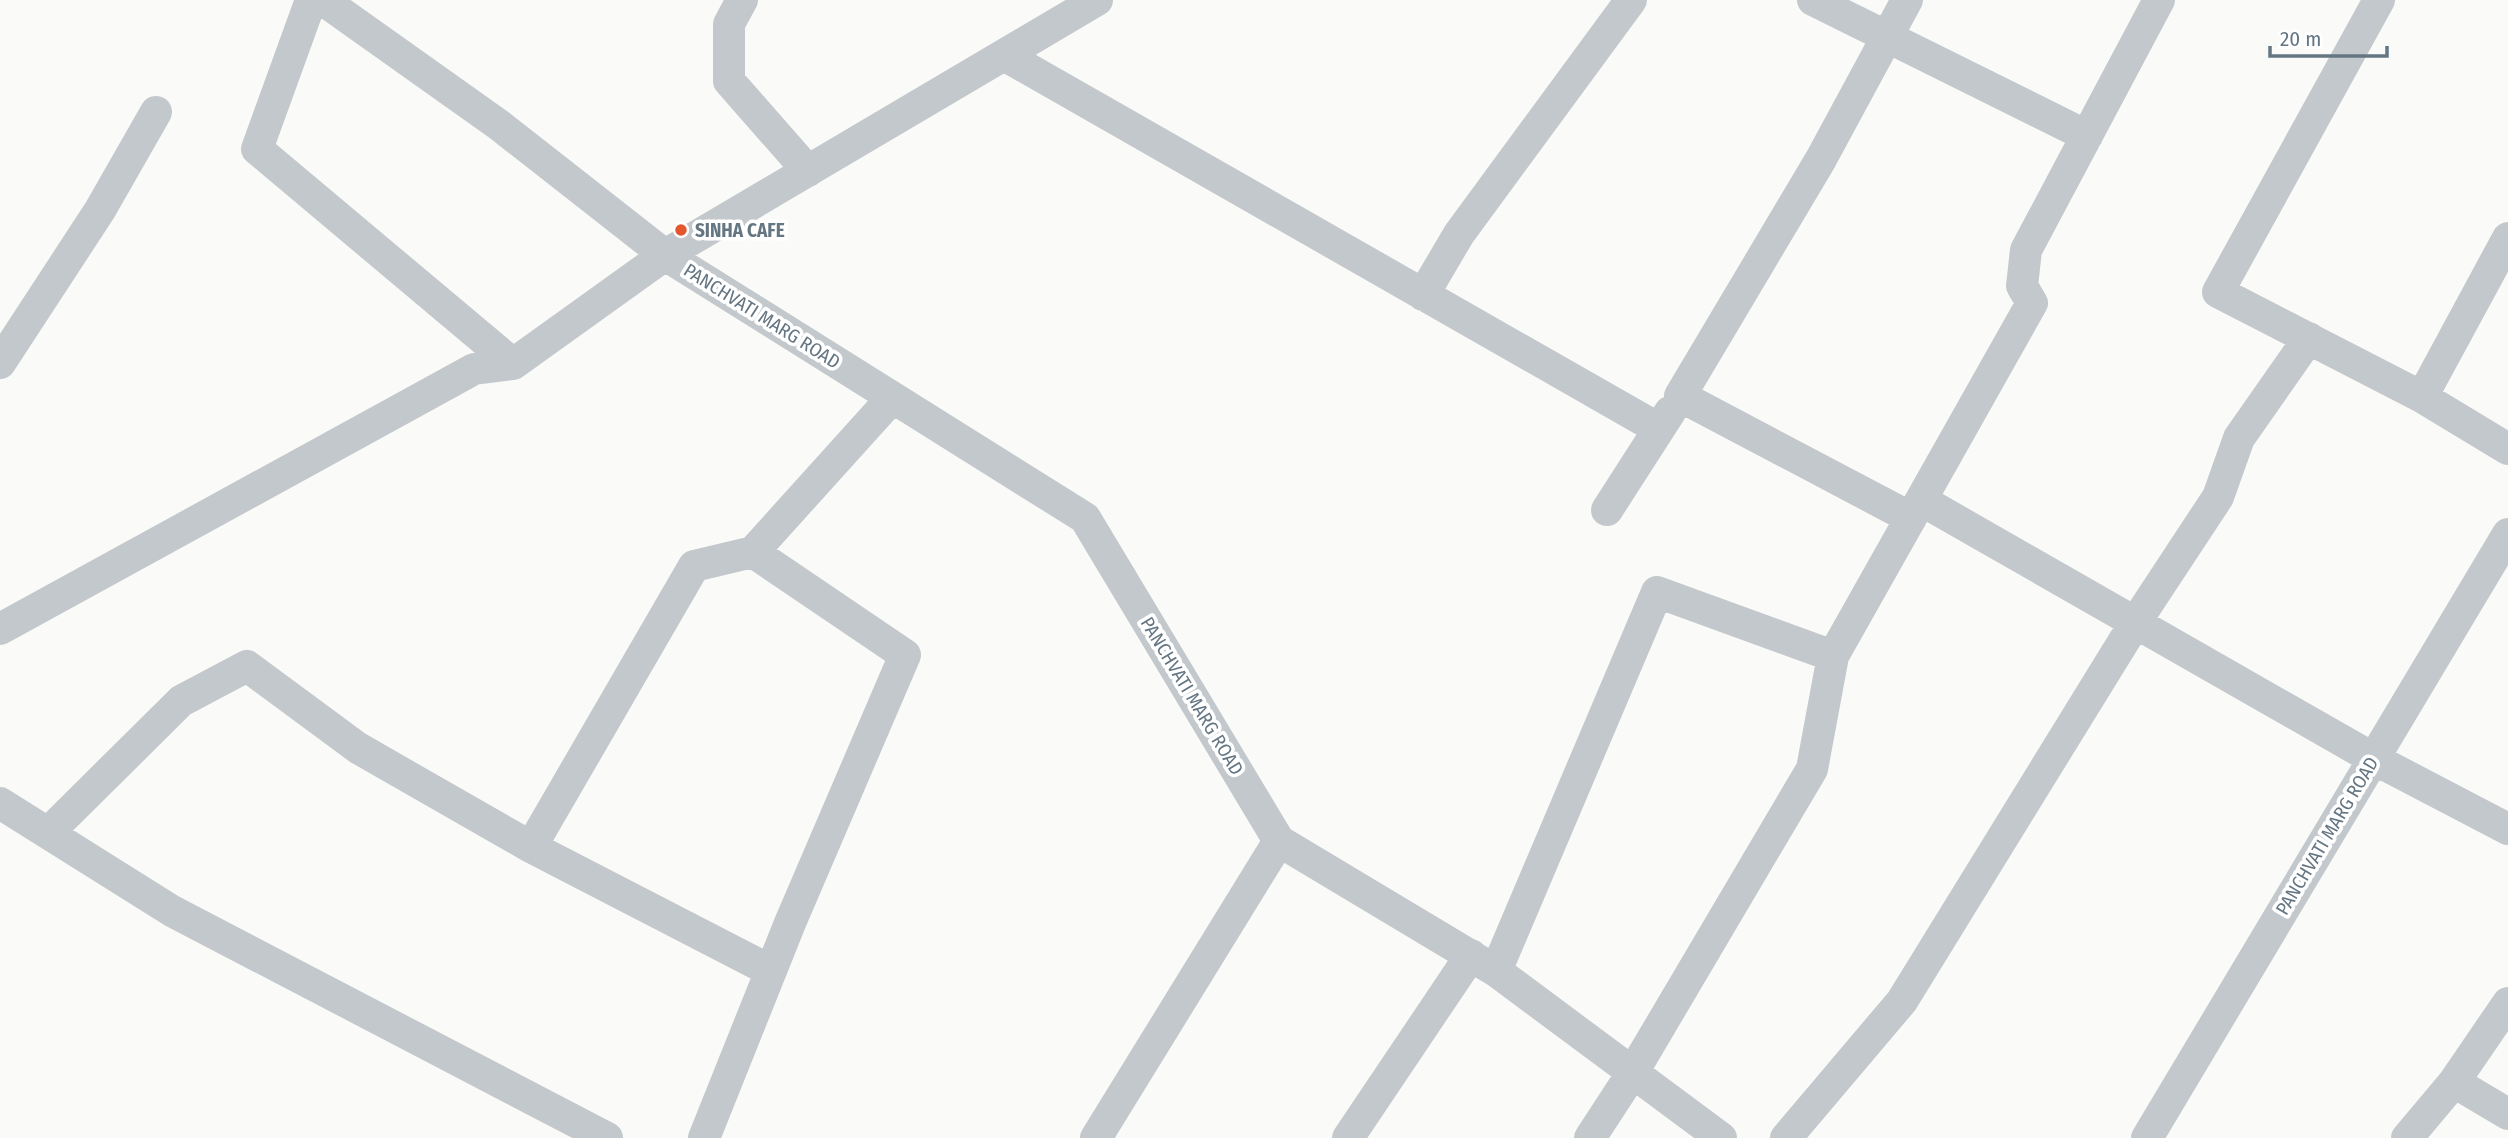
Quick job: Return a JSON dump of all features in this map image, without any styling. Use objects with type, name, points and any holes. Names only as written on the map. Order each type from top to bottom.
[{"type":"street","points":[[311,0],[257,149],[513,364]]},
{"type":"street","name":"PANCHVATI MARG ROAD","points":[[323,0],[499,125],[665,255],[1085,518],[1279,841],[1484,963],[1721,1138]]},
{"type":"street","points":[[742,0],[729,24],[729,81],[808,171]]},
{"type":"street","points":[[7,616],[474,369],[513,364],[665,255],[1097,0]]},
{"type":"street","points":[[1423,295],[1459,234],[1631,0]]},
{"type":"street","points":[[1813,0],[2087,136]]},
{"type":"street","points":[[1607,510],[1680,396],[1821,159],[1908,0]]},
{"type":"street","points":[[1590,1138],[1633,1072],[1812,769],[1833,656],[2032,303],[2022,286],[2026,250],[2159,0]]},
{"type":"street","points":[[2379,0],[2218,292],[2422,397],[2508,449]]},
{"type":"street","points":[[1004,55],[1659,429]]},
{"type":"street","points":[[0,363],[100,210],[156,112]]},
{"type":"street","points":[[2422,397],[2508,237]]},
{"type":"street","points":[[1786,1138],[1902,1001],[2135,623],[2218,498],[2239,438],[2309,338]]},
{"type":"street","points":[[1680,396],[1916,509],[2135,623],[2374,758],[2508,829]]},
{"type":"street","points":[[531,847],[694,566],[752,552],[892,398]]},
{"type":"street","name":"PANCHVATI MARG ROAD","points":[[2147,1138],[2508,534]]},
{"type":"street","points":[[704,1138],[771,971],[905,655],[752,552]]},
{"type":"street","points":[[1348,1138],[1484,963],[1657,592],[1833,656]]},
{"type":"street","points":[[49,832],[181,701],[247,666],[358,748],[531,847],[771,971]]},
{"type":"street","points":[[0,803],[172,911],[607,1138]]},
{"type":"street","points":[[1096,1138],[1279,841]]},
{"type":"street","points":[[2406,1138],[2454,1082],[2508,1003]]},
{"type":"street","points":[[2454,1082],[2508,1114]]},
{"type":"place","name":"SINHA CAFE","points":[[681,230]]}]
